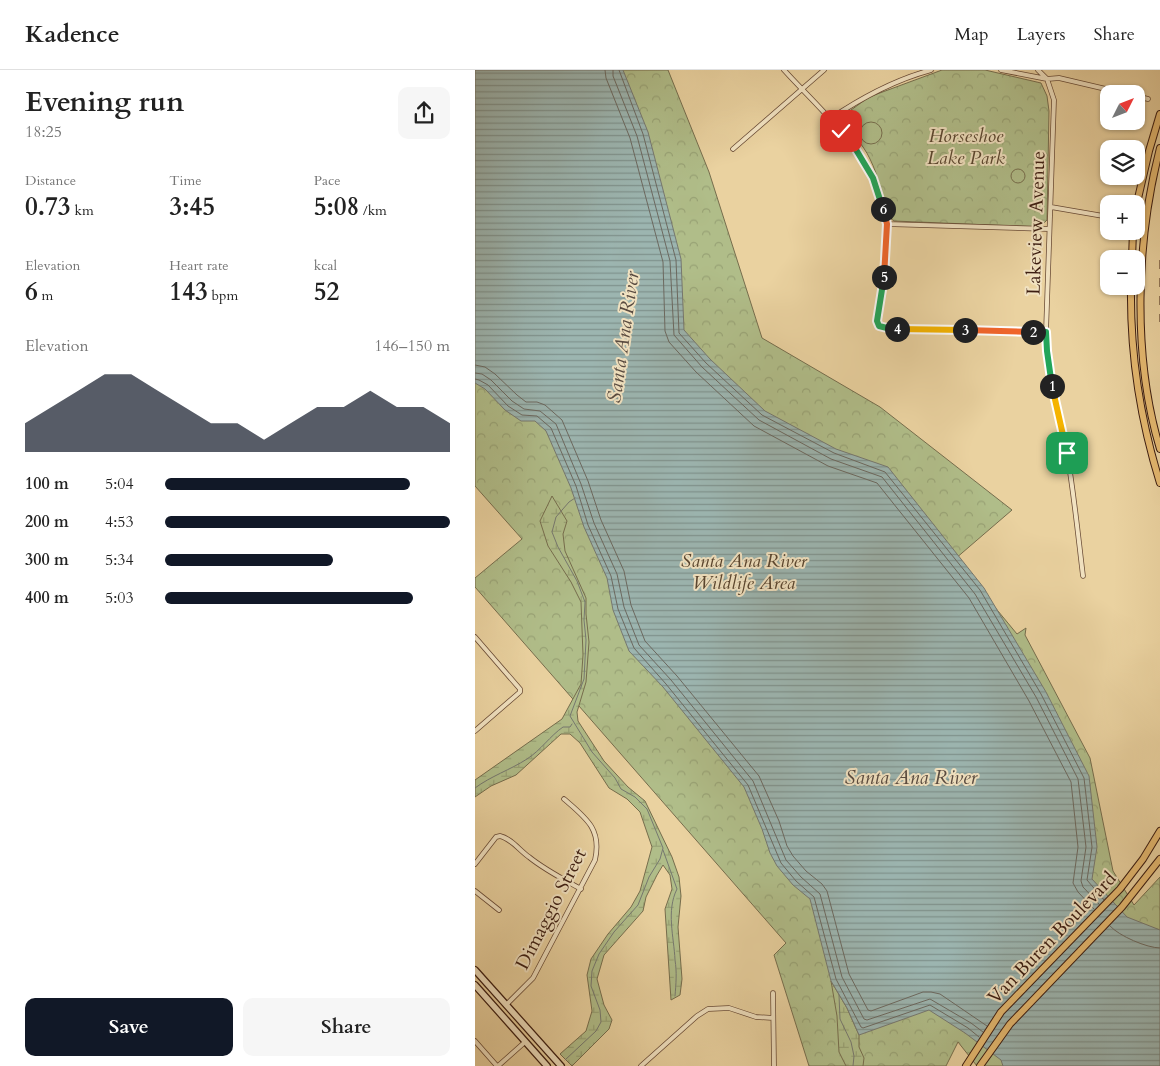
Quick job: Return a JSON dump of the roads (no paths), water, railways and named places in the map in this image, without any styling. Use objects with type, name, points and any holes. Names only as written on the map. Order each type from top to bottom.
[{"type":"main road","points":[[1139,195],[1160,114]]},
{"type":"main road","points":[[1145,223],[1160,148]]},
{"type":"main road","points":[[1143,240],[1141,274],[1142,342],[1150,407],[1160,449]]},
{"type":"main road","points":[[1131,295],[1132,326],[1140,408],[1160,483]]},
{"type":"main road","name":"Van Buren Boulevard","points":[[966,1065],[1001,1012],[1134,873],[1160,832]]},
{"type":"main road","name":"Van Buren Boulevard","points":[[980,1066],[1010,1024],[1122,907],[1160,858]]},
{"type":"main road","points":[[475,970],[561,1066]]},
{"type":"main road","points":[[475,985],[547,1066]]},
{"type":"street","points":[[784,70],[843,133],[865,163],[879,195],[887,224],[883,282],[877,321],[879,326],[887,328],[1046,332]]},
{"type":"street","points":[[733,149],[824,70]]},
{"type":"street","points":[[913,70],[916,74]]},
{"type":"street","points":[[830,120],[856,101],[872,93],[916,74],[931,70]]},
{"type":"street","points":[[1001,70],[1047,79],[1059,78],[1100,88]]},
{"type":"street","points":[[1039,70],[1047,79]]},
{"type":"street","name":"Lakeview Avenue","points":[[1047,79],[1054,100],[1046,332],[1047,351],[1067,453],[1083,576]]},
{"type":"street","points":[[1051,208],[1100,216]]},
{"type":"street","points":[[887,224],[1049,229]]},
{"type":"street","points":[[475,637],[521,689],[520,692],[475,731]]},
{"type":"street","points":[[475,723],[479,728]]},
{"type":"street","name":"Dimaggio Street","points":[[506,1005],[533,978],[595,860],[598,847],[596,833],[588,820],[564,799]]},
{"type":"street","points":[[475,864],[496,837],[500,836],[507,838],[549,872],[581,889]]},
{"type":"street","points":[[475,891],[499,910]]},
{"type":"street","points":[[773,993],[774,1066]]},
{"type":"street","points":[[641,1066],[697,1016],[708,1010],[729,1008],[756,1016],[773,1018]]},
{"type":"street","points":[[475,1042],[498,1066],[525,1042]]},
{"type":"water","name":"Santa Ana River","points":[[475,70],[623,70],[648,132],[681,259],[684,330],[710,359],[765,411],[836,449],[888,467],[984,588],[1046,692],[1089,776],[1097,847],[1092,879],[1127,917],[1160,930],[1160,1066],[1003,1066],[1001,1060],[965,1033],[929,1010],[859,1035],[847,1008],[831,981],[810,899],[793,885],[777,866],[744,787],[663,687],[629,651],[613,610],[607,578],[584,527],[571,488],[546,431],[535,421],[521,421],[505,410],[485,389],[475,383]]},
{"type":"waterway","points":[[565,1060],[596,1031],[601,1022],[600,1010],[591,986],[592,971],[599,954],[614,932],[638,905],[649,877],[660,859],[663,848],[647,809],[635,797],[621,789],[615,778],[592,752],[570,716],[584,679],[585,602],[577,581],[552,532],[556,517],[575,498]]},
{"type":"waterway","points":[[475,788],[527,759],[563,727],[570,727],[572,724]]},
{"type":"waterway","points":[[663,850],[677,889],[671,915],[676,969],[675,996]]},
{"type":"waterway","points":[[839,995],[840,1019],[851,1042],[854,1056],[853,1066]]},
{"type":"railway","points":[[1160,260],[1160,322]]},
{"type":"park label","name":"Horseshoe Lake Park","points":[[966,147]]},
{"type":"park label","name":"Santa Ana River Wildlife Area","points":[[744,572]]}]
